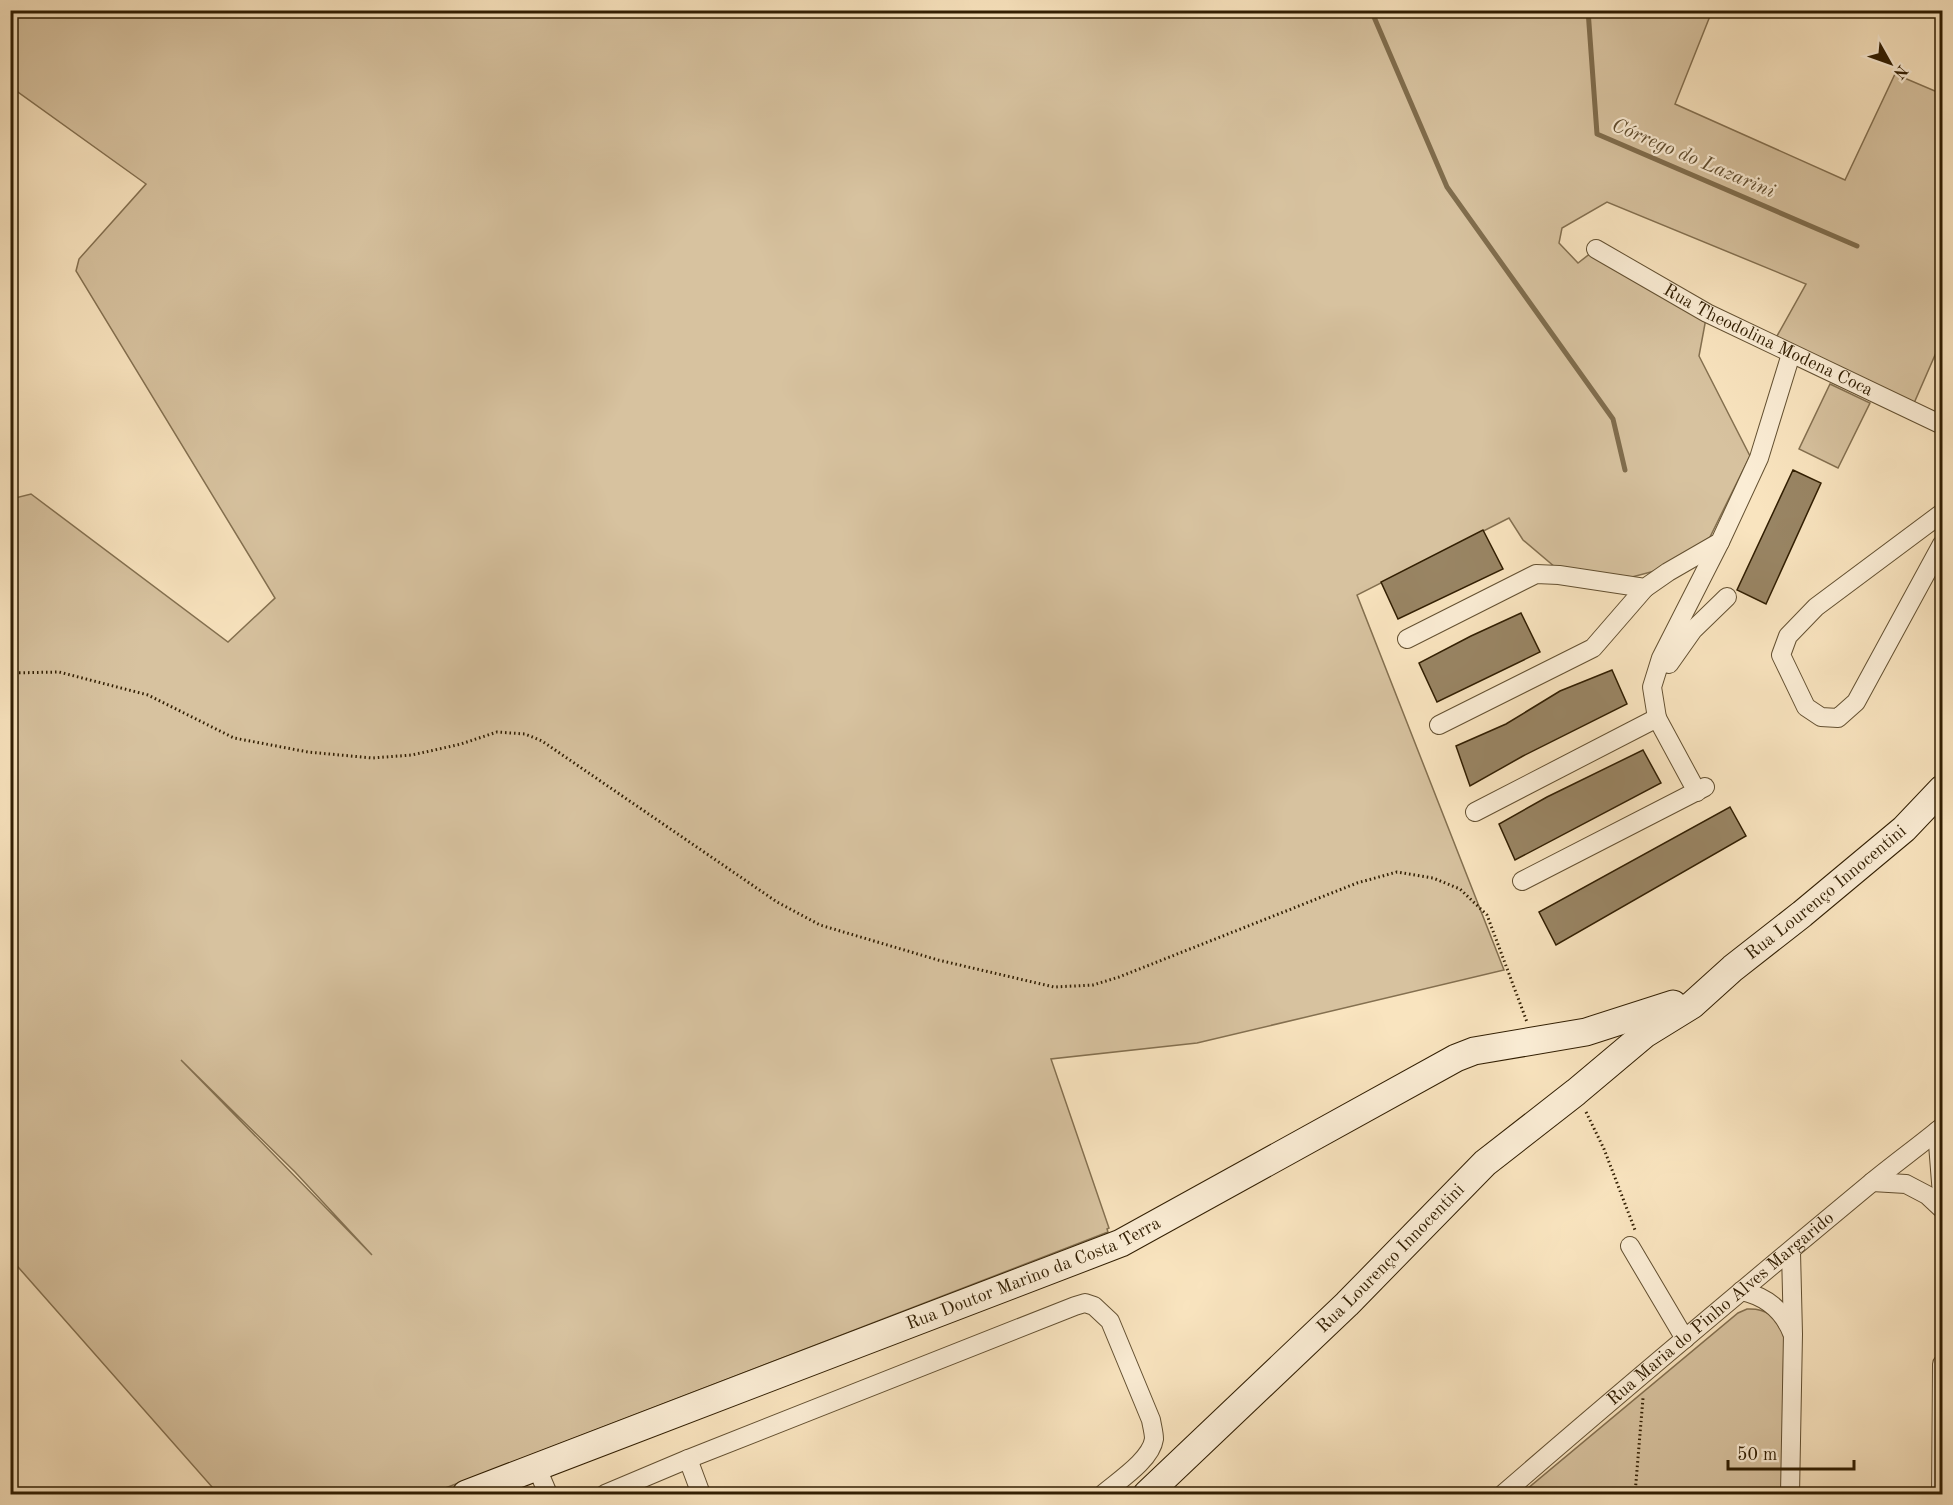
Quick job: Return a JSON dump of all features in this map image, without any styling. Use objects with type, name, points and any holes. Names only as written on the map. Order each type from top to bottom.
[{"type":"main road","name":"Rua Lourenço Innocentini","points":[[1147,1494],[1347,1304],[1485,1163],[1576,1092],[1645,1034],[1692,1005],[1733,968],[1802,915],[1904,829],[1942,789]]},
{"type":"main road","name":"Rua Lourenço Innocentini","points":[[1645,1034],[1673,1004],[1701,985],[1733,968]]},
{"type":"main road","name":"Rua Doutor Marino da Costa Terra","points":[[466,1494],[1121,1243],[1441,1065],[1474,1051],[1586,1032],[1673,1004]]},
{"type":"main road","name":"Rua Doutor Marino da Costa Terra","points":[[1586,1032],[1613,1036],[1645,1034]]},
{"type":"street","name":"Rua Theodolina Modena Coca","points":[[1596,249],[1707,313],[1942,425]]},
{"type":"street","points":[[1522,881],[1701,790],[1657,718],[1652,687],[1661,658],[1720,543],[1759,458],[1791,354]]},
{"type":"street","points":[[1942,513],[1816,608],[1788,636],[1781,655],[1806,707],[1821,717],[1838,718],[1856,702],[1942,544]]},
{"type":"street","points":[[1439,725],[1593,648],[1645,588],[1668,572],[1720,543]]},
{"type":"street","points":[[1407,639],[1536,574],[1559,575],[1645,588]]},
{"type":"street","points":[[1652,687],[1692,630],[1727,597]]},
{"type":"street","points":[[1475,812],[1657,718]]},
{"type":"street","points":[[1940,1129],[1942,1195]]},
{"type":"street","name":"Rua Maria do Pinho Alves Margarido","points":[[1503,1494],[1645,1371],[1791,1252],[1872,1182],[1940,1129]]},
{"type":"street","points":[[1872,1182],[1906,1184],[1927,1195],[1942,1209]]},
{"type":"street","points":[[1630,1246],[1684,1339]]},
{"type":"street","points":[[1790,1494],[1793,1335],[1791,1252]]},
{"type":"street","points":[[1741,1291],[1769,1302],[1784,1317],[1793,1335]]},
{"type":"street","points":[[605,1494],[1075,1305],[1084,1304],[1094,1306],[1110,1321],[1151,1420],[1154,1439],[1146,1457],[1103,1494]]},
{"type":"street","points":[[1941,1494],[1942,1365]]},
{"type":"street","points":[[688,1459],[701,1494]]},
{"type":"street","points":[[537,1468],[548,1494]]},
{"type":"path","points":[[10,673],[59,672],[81,677],[148,695],[234,738],[308,752],[372,758],[412,755],[461,744],[497,732],[525,734],[542,741],[777,902],[820,925],[938,960],[1054,987],[1093,985],[1119,977],[1357,883],[1397,872],[1432,878],[1460,890],[1487,915],[1533,1041]]},
{"type":"path","points":[[1576,1092],[1604,1149],[1636,1228],[1630,1246]]},
{"type":"path","points":[[1635,1494],[1645,1371]]},
{"type":"path","points":[[1707,1494],[1750,1492],[1769,1494]]},
{"type":"shaded area","points":[[11,10],[1712,11],[1675,104],[1845,180],[1895,74],[1942,94],[1942,339],[1911,410],[1772,345],[1806,284],[1607,202],[1562,228],[1559,243],[1578,263],[1596,249],[1707,313],[1699,356],[1750,456],[1710,537],[1666,568],[1632,577],[1555,567],[1523,540],[1509,518],[1357,595],[1504,970],[1197,1043],[1051,1059],[1109,1228],[1108,1232],[430,1494],[206,1494],[213,1488],[11,1259],[11,499],[31,494],[228,642],[275,598],[76,271],[79,259],[146,184],[11,87]],"holes":[[[181,1060],[295,1172],[372,1255]]]},
{"type":"shaded area","points":[[1830,384],[1870,403],[1838,468],[1799,449]]},
{"type":"shaded area","points":[[1747,1309],[1766,1312],[1784,1334],[1782,1494],[1521,1494],[1738,1313]]},
{"type":"building","points":[[1793,470],[1821,483],[1766,604],[1737,590]]},
{"type":"building","points":[[1483,530],[1503,569],[1398,619],[1381,582]]},
{"type":"building","points":[[1521,613],[1540,652],[1437,702],[1419,663]]},
{"type":"building","points":[[1612,670],[1627,704],[1523,756],[1470,786],[1456,746],[1506,724],[1560,691]]},
{"type":"building","points":[[1643,750],[1661,783],[1515,860],[1499,824],[1547,797]]},
{"type":"building","points":[[1730,807],[1746,836],[1556,945],[1539,912]]},
{"type":"waterway","points":[[1371,10],[1447,187],[1613,419],[1625,470]]},
{"type":"waterway","name":"Córrego do Lazarini","points":[[1588,10],[1597,134],[1857,246]]}]
